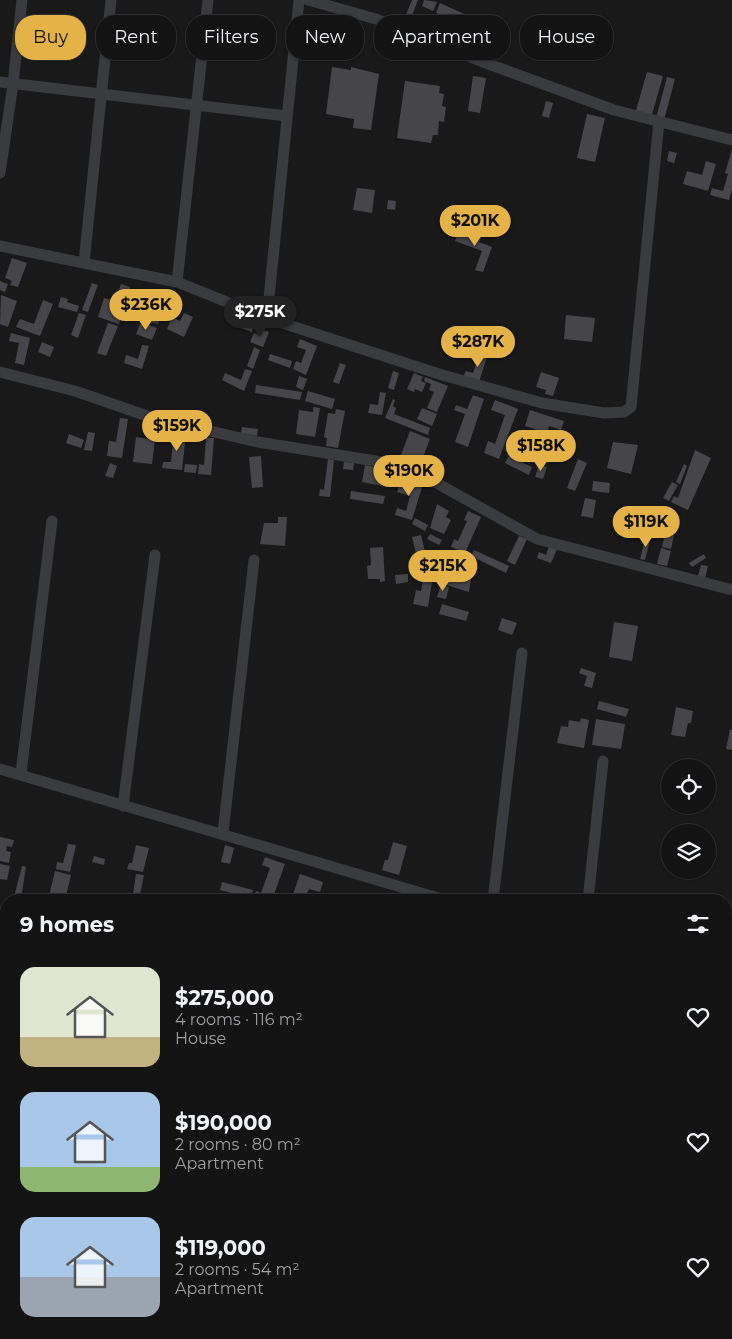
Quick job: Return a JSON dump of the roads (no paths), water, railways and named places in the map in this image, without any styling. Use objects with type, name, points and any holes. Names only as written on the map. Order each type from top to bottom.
[{"type":"street","points":[[0,173],[14,84],[22,0]]},
{"type":"street","points":[[84,263],[111,0]]},
{"type":"street","points":[[177,282],[208,0]]},
{"type":"street","points":[[267,318],[299,0]]},
{"type":"street","points":[[308,0],[376,19],[492,66],[614,110],[732,140]]},
{"type":"street","points":[[0,82],[287,116]]},
{"type":"street","points":[[0,246],[177,282],[267,318],[439,374],[542,403],[604,413],[624,412],[631,408],[659,121]]},
{"type":"street","points":[[0,372],[75,391],[150,417],[258,442],[394,464],[424,476],[537,539],[732,590]]},
{"type":"street","points":[[21,773],[52,521]]},
{"type":"street","points":[[123,806],[155,554]]},
{"type":"street","points":[[223,833],[254,560]]},
{"type":"street","points":[[494,894],[522,653]]},
{"type":"street","points":[[589,894],[603,761]]},
{"type":"street","points":[[0,768],[425,894]]}]
